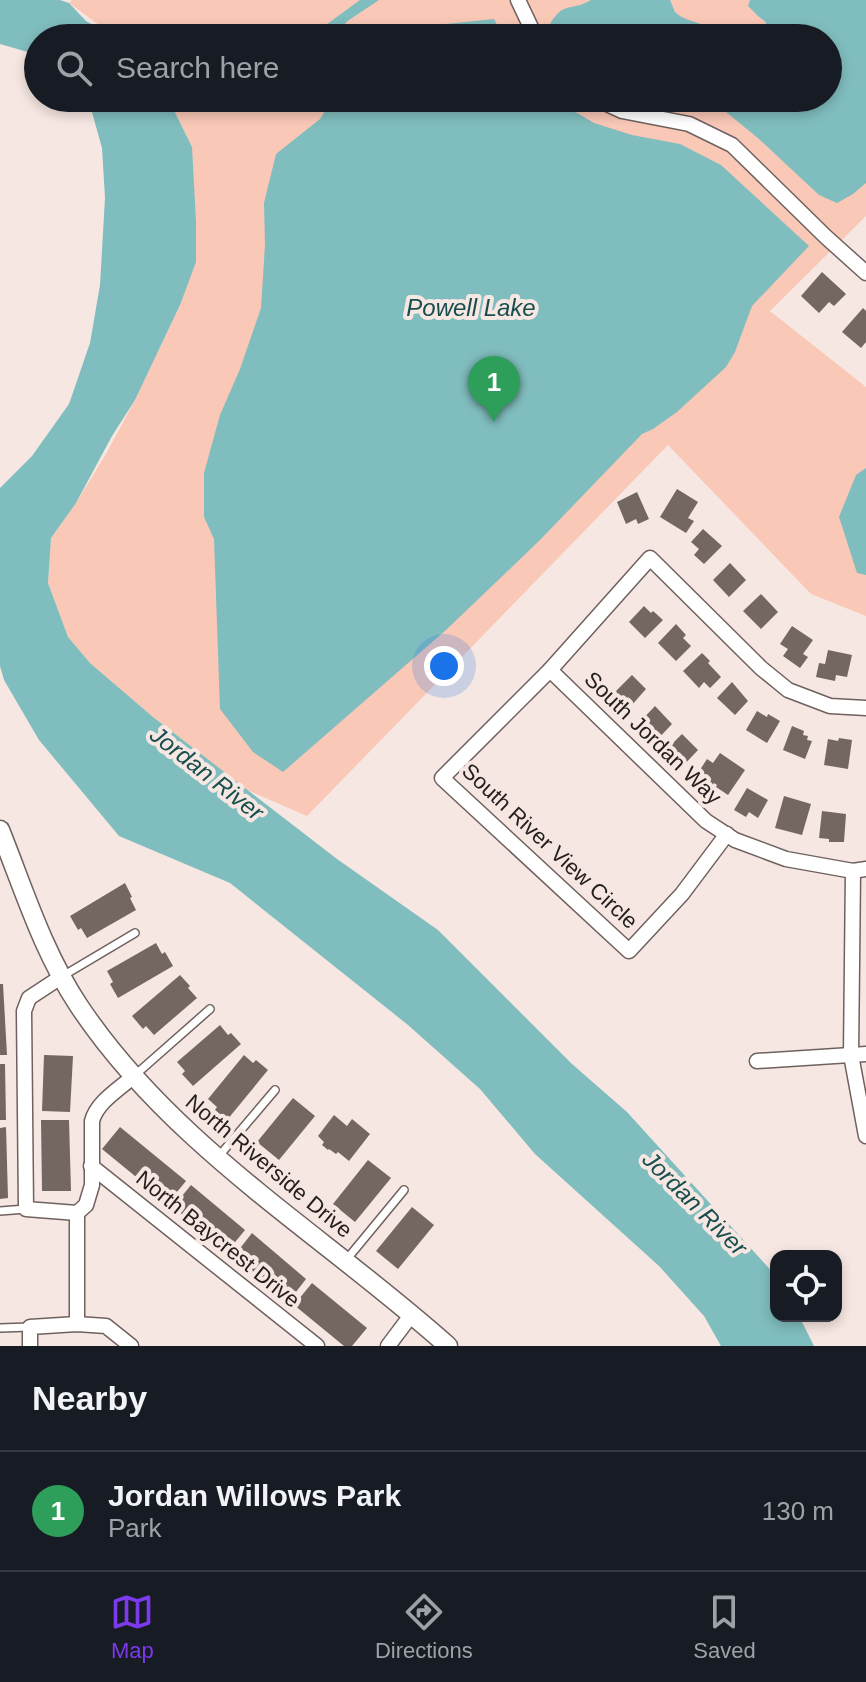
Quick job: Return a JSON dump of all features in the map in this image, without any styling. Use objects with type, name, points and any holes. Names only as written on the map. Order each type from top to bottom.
[{"type":"street","points":[[518,0],[529,24]]},
{"type":"street","points":[[627,112],[689,124],[732,145],[866,273]]},
{"type":"street","name":"South River View Circle","points":[[727,834],[682,894],[629,951],[442,778],[550,670],[650,558],[761,668],[788,690],[830,706],[866,708]]},
{"type":"street","name":"South Jordan Way","points":[[550,670],[706,821],[735,840],[786,859],[860,870]]},
{"type":"street","name":"North Riverside Drive","points":[[0,830],[61,977],[81,1009],[134,1076],[186,1132],[448,1346]]},
{"type":"street","points":[[860,870],[858,1055],[866,1136]]},
{"type":"street","points":[[61,977],[29,998],[24,1011],[26,1209],[77,1213],[86,1205],[92,1185],[93,1115],[104,1101],[134,1076]]},
{"type":"street","points":[[757,1061],[858,1055]]},
{"type":"street","name":"North Baycrest Drive","points":[[91,1166],[317,1346]]},
{"type":"street","points":[[77,1213],[77,1324]]},
{"type":"street","points":[[388,1346],[412,1314]]},
{"type":"street","points":[[30,1346],[30,1327],[77,1324],[106,1326],[131,1346]]},
{"type":"lane","points":[[61,977],[135,933]]},
{"type":"lane","points":[[134,1076],[210,1009]]},
{"type":"lane","points":[[218,1157],[275,1090]]},
{"type":"lane","points":[[345,1262],[404,1190]]},
{"type":"lane","points":[[0,1211],[26,1209]]},
{"type":"lane","points":[[0,1328],[30,1327]]},
{"type":"shaded area","points":[[72,0],[866,0],[866,216],[770,311],[866,387],[866,616],[811,594],[668,445],[307,816],[245,789],[90,663],[68,637],[48,583],[51,538],[106,454],[180,305],[192,147],[175,112],[842,112],[842,24],[98,24],[69,3]]},
{"type":"water","points":[[0,0],[60,0],[69,3],[91,24],[24,24],[24,51],[0,44]]},
{"type":"water","points":[[360,0],[379,0],[345,24],[327,24]]},
{"type":"water","points":[[591,0],[670,0],[675,12],[703,24],[550,24],[563,10]]},
{"type":"water","points":[[750,0],[866,0],[866,183],[837,203],[819,195],[726,112],[842,112],[842,24],[766,24],[748,6]]},
{"type":"water","points":[[494,19],[497,24],[446,24]]},
{"type":"water","name":"Jordan River","points":[[92,112],[175,112],[192,147],[196,262],[180,305],[135,400],[76,503],[51,538],[48,583],[68,637],[90,663],[153,717],[337,859],[438,930],[572,1064],[627,1112],[770,1269],[770,1322],[802,1322],[814,1346],[721,1346],[704,1316],[659,1266],[535,1154],[480,1089],[408,1025],[230,883],[119,836],[39,740],[4,680],[0,666],[0,488],[32,456],[69,404],[90,343],[100,285],[105,198],[102,148]]},
{"type":"water","name":"Powell Lake","points":[[324,112],[576,112],[594,123],[632,135],[680,144],[721,165],[809,246],[752,306],[726,367],[677,412],[642,434],[540,540],[446,630],[283,772],[253,752],[220,709],[214,539],[204,517],[204,473],[220,415],[261,308],[264,203],[276,154],[320,119]]},
{"type":"water","points":[[866,468],[866,575],[857,573],[839,517],[856,475]]},
{"type":"building","points":[[822,272],[846,294],[834,306],[829,302],[819,313],[801,296]]},
{"type":"building","points":[[863,308],[866,311],[866,342],[861,348],[842,332]]},
{"type":"building","points":[[677,489],[698,502],[688,518],[694,521],[686,533],[660,517]]},
{"type":"building","points":[[637,492],[649,519],[638,524],[636,519],[626,524],[617,502]]},
{"type":"building","points":[[703,529],[722,546],[704,564],[694,555],[699,549],[691,542]]},
{"type":"building","points":[[730,563],[746,580],[729,597],[713,580]]},
{"type":"building","points":[[761,594],[778,612],[761,629],[743,611]]},
{"type":"building","points":[[644,606],[663,620],[645,638],[629,622]]},
{"type":"building","points":[[676,624],[691,646],[676,661],[658,643]]},
{"type":"building","points":[[792,626],[813,640],[803,654],[808,657],[800,668],[783,656],[788,649],[780,644]]},
{"type":"building","points":[[828,650],[852,655],[847,677],[836,675],[835,681],[816,677],[819,663],[825,664]]},
{"type":"building","points":[[702,653],[721,677],[710,688],[704,682],[699,688],[683,671]]},
{"type":"building","points":[[632,675],[646,689],[624,714],[611,696]]},
{"type":"building","points":[[732,682],[748,701],[735,715],[717,698]]},
{"type":"building","points":[[655,706],[672,724],[656,741],[639,723]]},
{"type":"building","points":[[757,711],[780,721],[767,743],[746,730]]},
{"type":"building","points":[[792,726],[804,731],[807,740],[812,741],[805,759],[783,750]]},
{"type":"building","points":[[682,734],[698,750],[680,769],[665,751]]},
{"type":"building","points":[[839,738],[852,740],[848,769],[824,765],[828,739],[838,741]]},
{"type":"building","points":[[720,753],[745,770],[728,795],[714,783],[709,790],[694,779],[707,759],[713,763]]},
{"type":"building","points":[[747,788],[768,800],[758,818],[749,812],[746,817],[734,810]]},
{"type":"building","points":[[784,796],[811,804],[802,835],[775,828]]},
{"type":"building","points":[[822,811],[846,814],[844,842],[819,838]]},
{"type":"building","points":[[125,883],[136,910],[87,938],[70,916]]},
{"type":"building","points":[[156,943],[173,966],[118,998],[107,971]]},
{"type":"building","points":[[180,975],[197,998],[154,1035],[146,1026],[143,1029],[132,1016]]},
{"type":"building","points":[[0,984],[3,984],[7,1055],[0,1055]]},
{"type":"building","points":[[220,1025],[241,1044],[193,1086],[182,1074],[185,1071],[177,1062]]},
{"type":"building","points":[[44,1055],[73,1056],[70,1112],[42,1111]]},
{"type":"building","points":[[244,1055],[268,1070],[227,1120],[208,1099]]},
{"type":"building","points":[[0,1064],[5,1064],[6,1120],[0,1120]]},
{"type":"building","points":[[293,1098],[315,1116],[279,1160],[257,1142]]},
{"type":"building","points":[[334,1115],[347,1126],[352,1119],[370,1134],[349,1161],[338,1152],[328,1150],[318,1136]]},
{"type":"building","points":[[41,1120],[69,1120],[71,1191],[42,1191]]},
{"type":"building","points":[[6,1127],[8,1198],[0,1199],[0,1128]]},
{"type":"building","points":[[120,1127],[186,1181],[168,1203],[102,1149]]},
{"type":"building","points":[[368,1160],[391,1178],[355,1222],[333,1204]]},
{"type":"building","points":[[191,1185],[245,1230],[227,1252],[173,1207]]},
{"type":"building","points":[[412,1207],[434,1225],[398,1269],[376,1251]]},
{"type":"building","points":[[252,1233],[306,1279],[289,1301],[234,1256]]},
{"type":"building","points":[[312,1283],[367,1328],[352,1346],[344,1346],[294,1305]]},
{"type":"place","name":"Jordan Willows Park","points":[[494,422]]}]
